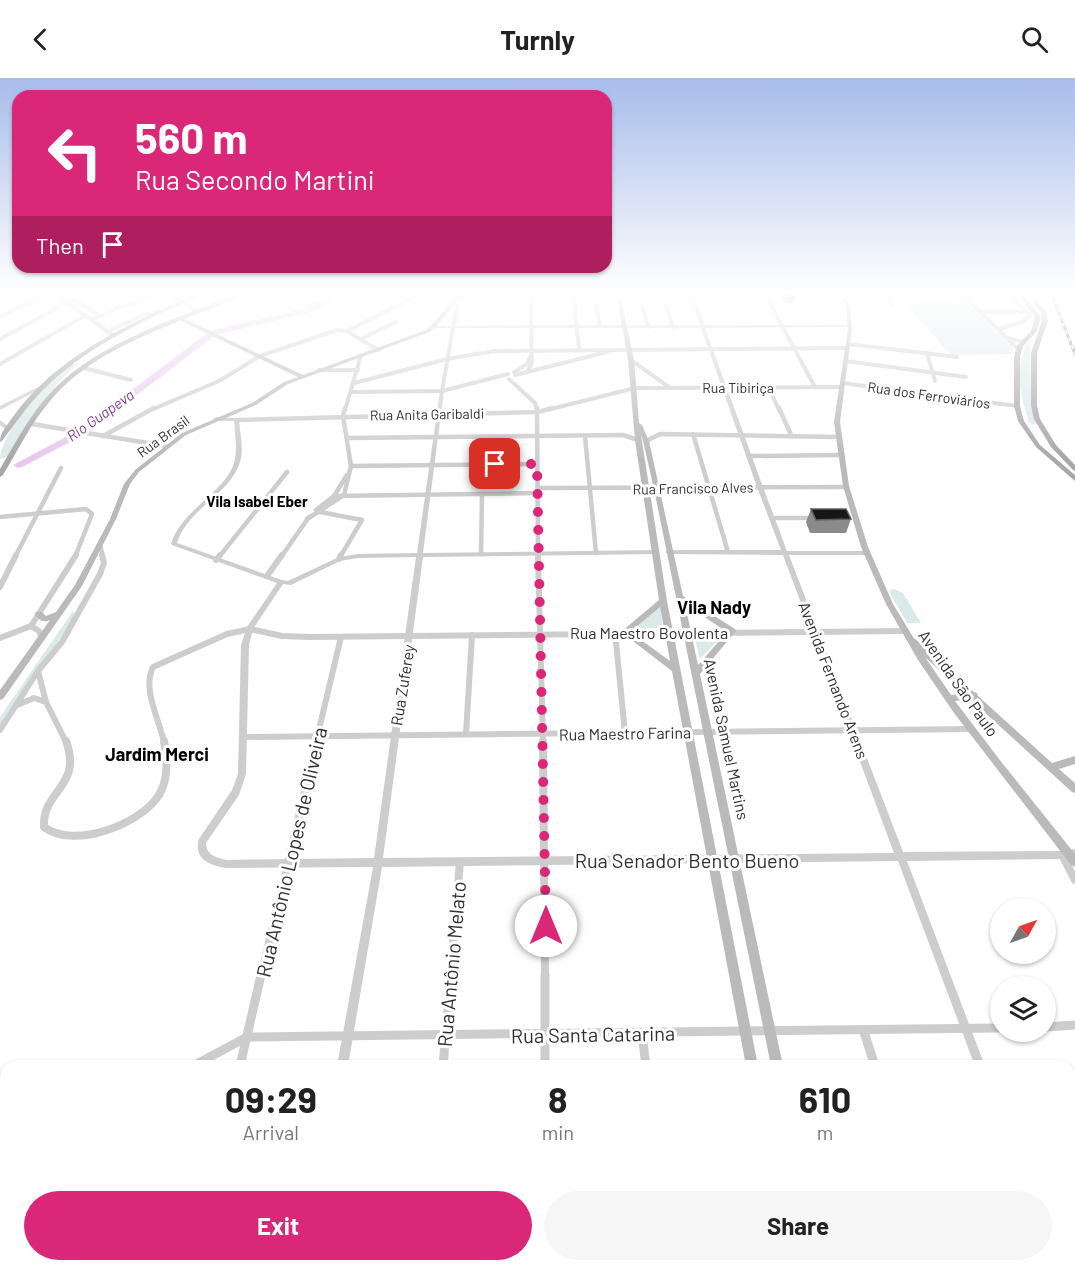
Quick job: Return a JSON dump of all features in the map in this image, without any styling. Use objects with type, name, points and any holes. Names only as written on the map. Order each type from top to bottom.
[{"type":"main road","points":[[1,438],[39,388],[73,360],[88,349],[92,356],[106,355]]},
{"type":"main road","points":[[0,475],[56,390],[84,368],[118,349]]},
{"type":"main road","points":[[244,349],[302,376]]},
{"type":"main road","name":"Rua Brasil","points":[[0,697],[78,586],[127,484],[166,446],[184,434],[255,404],[286,382],[382,349]]},
{"type":"main road","name":"Avenida São Paulo","points":[[847,349],[837,422],[838,437],[857,531],[865,553],[911,645],[971,729],[1070,856]]},
{"type":"main road","points":[[1034,349],[1034,406],[1041,427],[1058,451],[1075,469]]},
{"type":"main road","points":[[1018,350],[1015,389],[1021,421],[1038,447],[1075,479]]},
{"type":"main road","points":[[620,351],[630,362]]},
{"type":"main road","name":"Avenida Samuel Martins","points":[[629,351],[637,420],[657,489],[668,552],[776,1060]]},
{"type":"main road","points":[[73,360],[82,362],[84,368]]},
{"type":"main road","points":[[1021,421],[1041,427]]},
{"type":"main road","name":"Avenida Samuel Martins","points":[[642,441],[646,489],[663,601],[751,1060]]},
{"type":"main road","points":[[0,462],[9,461]]},
{"type":"main road","points":[[679,597],[732,631],[695,674]]},
{"type":"main road","points":[[663,601],[625,632],[677,670]]},
{"type":"main road","points":[[39,614],[45,619],[58,614]]},
{"type":"main road","points":[[907,634],[1075,789]]},
{"type":"main road","points":[[950,698],[974,695]]},
{"type":"main road","points":[[1051,767],[1075,760]]},
{"type":"street","points":[[0,364],[27,349]]},
{"type":"street","points":[[103,436],[153,409],[219,381],[260,357],[284,349]]},
{"type":"street","name":"Rua Zuferey","points":[[343,1060],[378,864],[449,349]]},
{"type":"street","points":[[528,370],[532,363],[530,349]]},
{"type":"street","points":[[599,349],[629,351],[693,349]]},
{"type":"street","points":[[354,383],[447,359],[494,351],[599,349],[620,351]]},
{"type":"street","name":"Avenida Fernando Arens","points":[[711,349],[751,456],[760,487],[978,1060]]},
{"type":"street","points":[[793,349],[814,387]]},
{"type":"street","points":[[878,349],[957,357]]},
{"type":"street","points":[[351,392],[442,392],[496,378],[512,377],[528,370],[610,351]]},
{"type":"street","points":[[927,353],[935,381]]},
{"type":"street","points":[[307,519],[344,495],[351,466],[343,416],[361,355]]},
{"type":"street","points":[[512,377],[523,368],[530,356]]},
{"type":"street","points":[[845,361],[966,377]]},
{"type":"street","points":[[630,362],[670,387]]},
{"type":"street","points":[[84,368],[131,380]]},
{"type":"street","points":[[319,370],[358,370]]},
{"type":"street","points":[[512,377],[535,403],[538,412],[538,554],[546,861],[545,1060]]},
{"type":"street","name":"Rua Tibiriça","points":[[635,388],[769,388],[842,385]]},
{"type":"street","name":"Rua dos Ferroviários","points":[[842,385],[1017,406]]},
{"type":"street","points":[[0,408],[39,388]]},
{"type":"street","name":"Rua Anita Garibaldi","points":[[216,419],[538,412],[635,388]]},
{"type":"street","points":[[769,388],[791,435]]},
{"type":"street","points":[[236,420],[238,455],[234,469],[174,539],[174,544],[179,548],[281,582],[302,578],[339,559],[358,556],[657,552]]},
{"type":"street","points":[[0,422],[7,428]]},
{"type":"street","points":[[32,424],[166,446]]},
{"type":"street","points":[[347,438],[623,435],[642,441],[660,434],[838,437]]},
{"type":"street","points":[[693,434],[728,552]]},
{"type":"street","points":[[585,435],[596,554]]},
{"type":"street","points":[[751,456],[841,455]]},
{"type":"street","points":[[351,466],[537,464]]},
{"type":"street","points":[[0,586],[61,468]]},
{"type":"street","points":[[216,560],[287,472]]},
{"type":"street","points":[[267,576],[307,519],[334,496],[349,472]]},
{"type":"street","name":"Rua Francisco Alves","points":[[334,496],[482,494],[590,489],[847,487]]},
{"type":"street","points":[[481,554],[482,494]]},
{"type":"street","points":[[0,517],[90,511],[92,514],[74,563],[31,626],[0,638]]},
{"type":"street","points":[[320,512],[362,520],[339,559]]},
{"type":"street","points":[[772,518],[819,518]]},
{"type":"street","points":[[0,730],[38,671],[62,642],[93,586],[104,563],[100,544]]},
{"type":"street","points":[[668,552],[865,553]]},
{"type":"street","points":[[243,737],[243,663],[250,629],[281,582]]},
{"type":"street","points":[[78,586],[93,586]]},
{"type":"street","points":[[31,626],[39,631],[42,638]]},
{"type":"street","points":[[38,671],[46,702],[68,748],[71,767],[67,780],[45,812],[44,827],[49,832],[64,834],[114,828],[145,811],[164,786],[167,769],[149,687],[148,675],[153,667],[227,634],[250,629]]},
{"type":"street","name":"Rua Maestro Bovolenta","points":[[250,629],[282,636],[341,637],[686,631],[907,634]]},
{"type":"street","points":[[615,632],[625,733]]},
{"type":"street","points":[[466,734],[472,634]]},
{"type":"street","name":"Rua Antônio Lopes de Oliveira","points":[[241,1060],[341,637]]},
{"type":"street","points":[[16,705],[34,698],[46,702]]},
{"type":"street","name":"Rua Maestro Farina","points":[[243,737],[971,729]]},
{"type":"street","name":"Rua Senador Bento Bueno","points":[[243,737],[242,774],[236,792],[201,842],[204,857],[226,864],[1070,856]]},
{"type":"street","points":[[1070,856],[1075,880]]},
{"type":"street","name":"Rua Antônio Melato","points":[[444,1060],[460,862]]},
{"type":"street","points":[[1056,1026],[1075,1025]]},
{"type":"street","name":"Rua Santa Catarina","points":[[204,1060],[247,1037],[745,1031],[864,1032],[990,1029]]},
{"type":"street","points":[[864,1032],[873,1060]]},
{"type":"street","points":[[642,1034],[645,1060]]},
{"type":"shaded area","points":[[945,349],[1013,349],[1012,354],[951,355]]},
{"type":"shaded area","points":[[1025,349],[1030,349],[1031,406],[1037,424],[1034,425],[1029,422],[1020,384],[1019,374]]},
{"type":"shaded area","points":[[79,363],[65,375],[33,414],[9,456],[0,459],[2,448],[9,434],[30,402],[56,375],[68,366]]},
{"type":"shaded area","points":[[894,589],[903,593],[921,623],[907,623],[889,591]]},
{"type":"shaded area","points":[[660,606],[663,628],[632,629]]},
{"type":"shaded area","points":[[73,611],[76,615],[0,729],[0,717]]},
{"type":"shaded area","points":[[724,634],[700,659],[694,635]]},
{"type":"building","points":[[811,509],[846,509],[851,519],[816,520]]},
{"type":"waterway","name":"Rio Guapeva","points":[[18,465],[82,432],[192,349]]},
{"type":"railway","points":[[1073,349],[1075,354]]},
{"type":"district","name":"Vila Isabel Eber","points":[[257,501]]},
{"type":"district","name":"Vila Nady","points":[[714,607]]},
{"type":"district","name":"Jardim Merci","points":[[157,754]]},
{"type":"route","points":[[495,464],[537,464],[546,926]]}]
